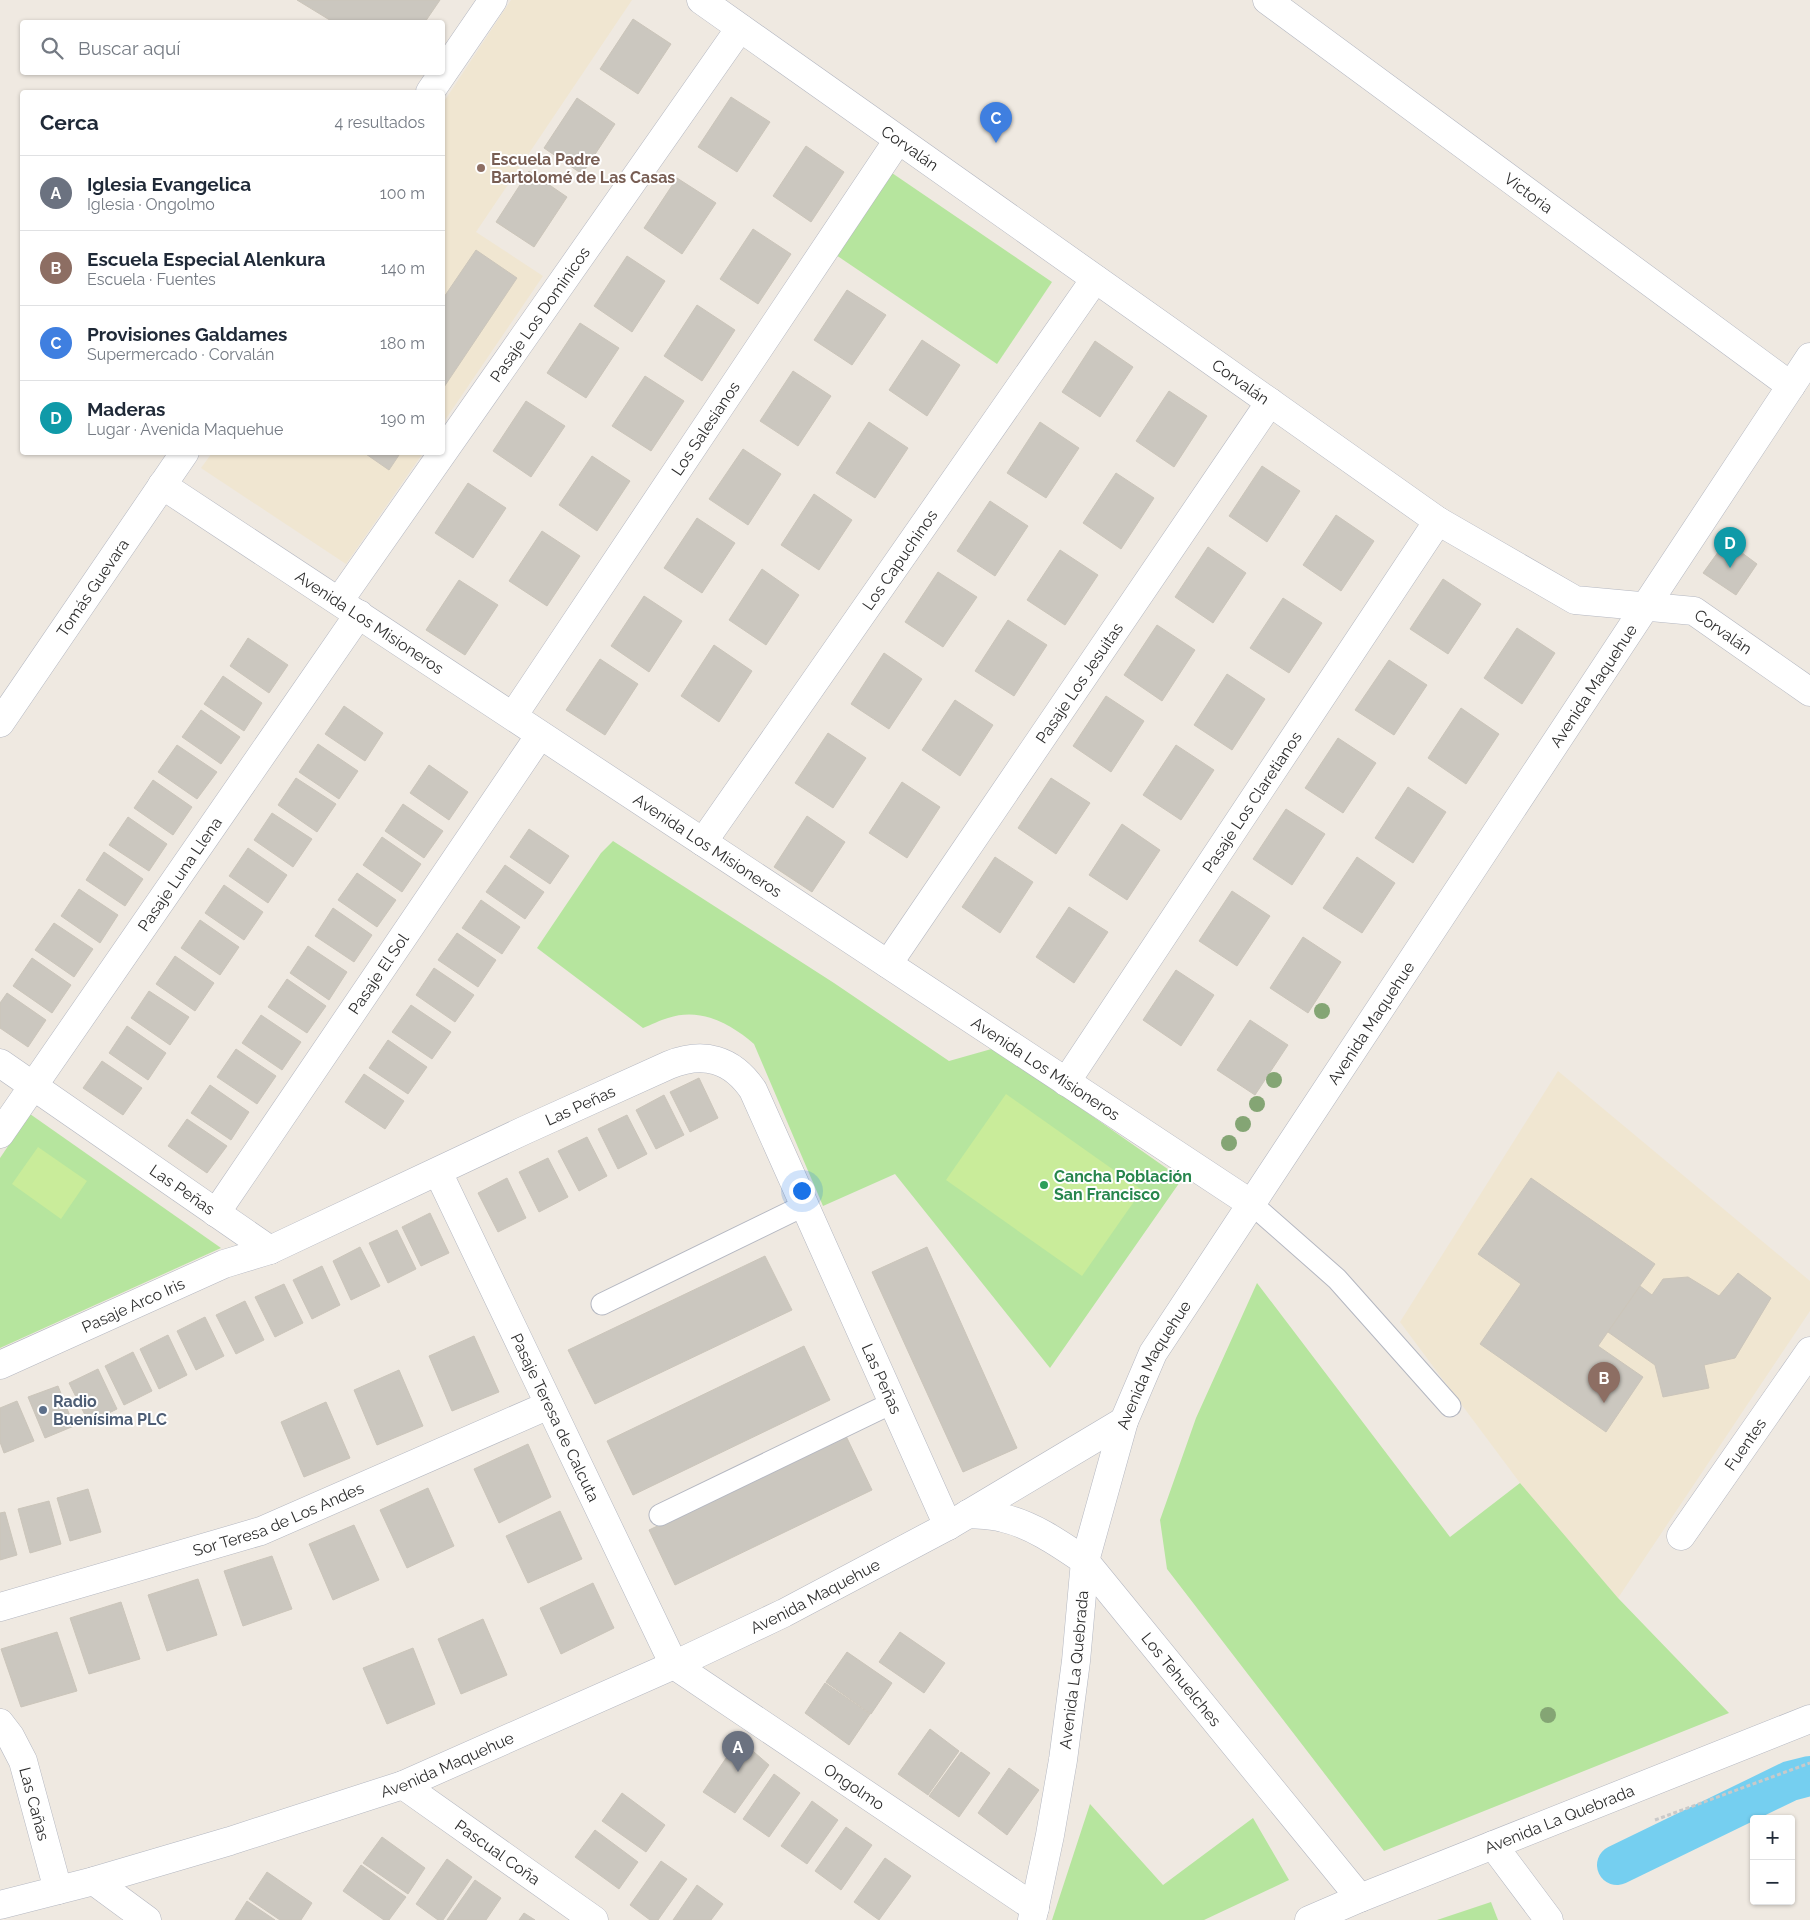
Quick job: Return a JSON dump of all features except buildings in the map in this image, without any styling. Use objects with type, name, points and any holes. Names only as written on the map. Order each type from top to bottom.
[{"type":"street","points":[[445,70],[493,0]]},
{"type":"street","name":"Corvalán","points":[[701,0],[1438,521],[1575,600],[1694,611],[1810,692]]},
{"type":"street","name":"Victoria","points":[[1267,0],[1791,386]]},
{"type":"street","name":"Pasaje Los Dominicos","points":[[349,608],[740,28]]},
{"type":"street","points":[[431,90],[442,75]]},
{"type":"street","name":"Los Salesianos","points":[[513,716],[898,140]]},
{"type":"street","name":"Los Capuchinos","points":[[703,842],[1095,279]]},
{"type":"street","name":"Avenida Maquehue","points":[[0,1905],[94,1881],[230,1841],[403,1785],[674,1665],[784,1613],[958,1520],[1124,1421],[1153,1353],[1253,1205],[1810,357]]},
{"type":"street","name":"Pasaje Los Jesuitas","points":[[888,964],[1270,402]]},
{"type":"street","name":"Tomás Guevara","points":[[0,723],[182,455]]},
{"type":"street","name":"Avenida Los Misioneros","points":[[162,485],[1253,1205]]},
{"type":"street","name":"Pasaje Los Claretianos","points":[[1066,1082],[1438,521]]},
{"type":"street","name":"Pasaje Luna Llena","points":[[0,1134],[349,608]]},
{"type":"street","name":"Pasaje El Sol","points":[[216,1213],[540,734]]},
{"type":"street","name":"Las Peñas","points":[[0,1064],[270,1250],[669,1065],[684,1059],[717,1060],[731,1067],[744,1077],[753,1090],[892,1403],[958,1520]]},
{"type":"street","name":"Pasaje Teresa de Calcuta","points":[[438,1172],[674,1665]]},
{"type":"street","name":"Pasaje Arco Iris","points":[[0,1365],[224,1264],[270,1250]]},
{"type":"street","name":"Fuentes","points":[[1682,1536],[1810,1351]]},
{"type":"street","name":"Sor Teresa de Los Andes","points":[[0,1607],[261,1531],[549,1405]]},
{"type":"street","name":"Avenida La Quebrada","points":[[1033,1914],[1063,1760],[1076,1660],[1085,1561],[1124,1421]]},
{"type":"street","name":"Los Tehuelches","points":[[958,1520],[1003,1518],[1058,1542],[1085,1561],[1360,1898]]},
{"type":"street","name":"Ongolmo","points":[[674,1665],[1033,1914]]},
{"type":"street","name":"Avenida La Quebrada","points":[[1309,1920],[1810,1719]]},
{"type":"street","name":"Las Cañas","points":[[0,1723],[10,1736],[24,1761],[58,1890]]},
{"type":"street","name":"Pascual Coña","points":[[403,1785],[594,1920]]},
{"type":"street","points":[[1493,1845],[1548,1920]]},
{"type":"street","points":[[94,1881],[147,1920]]},
{"type":"lane","points":[[602,1304],[805,1205]]},
{"type":"lane","points":[[1253,1205],[1337,1279],[1450,1406]]},
{"type":"lane","points":[[660,1515],[892,1403]]},
{"type":"shaded area","name":"Escuela Padre Bartolomé de Las Casas","points":[[511,0],[632,0],[476,232],[543,276],[445,420],[445,100]]},
{"type":"shaded area","points":[[211,455],[422,455],[346,564],[201,468]]},
{"type":"shaded area","points":[[1558,1071],[1810,1281],[1810,1311],[1618,1598],[1529,1495],[1400,1322]]},
{"type":"green space","points":[[892,173],[1052,282],[997,364],[836,255]]},
{"type":"green space","points":[[613,841],[834,983],[949,1061],[995,1048],[1182,1179],[1050,1368],[895,1174],[823,1206],[754,1044],[736,1030],[715,1019],[704,1016],[680,1015],[643,1028],[537,948],[601,853]]},
{"type":"green space","name":"Cancha Población San Francisco","points":[[1006,1094],[1142,1190],[1082,1276],[946,1180]]},
{"type":"green space","points":[[30,1114],[221,1248],[0,1348],[0,1158]]},
{"type":"green space","points":[[38,1147],[87,1181],[61,1219],[12,1184]]},
{"type":"green space","points":[[1257,1283],[1450,1537],[1520,1483],[1618,1598],[1729,1713],[1384,1851],[1167,1569],[1160,1520],[1196,1418]]},
{"type":"green space","points":[[1090,1804],[1163,1885],[1253,1818],[1289,1880],[1204,1920],[1052,1920]]},
{"type":"green space","points":[[1491,1902],[1498,1920],[1437,1920]]},
{"type":"waterway","points":[[1617,1865],[1790,1781],[1810,1776]]},
{"type":"place","name":"Provisiones Galdames","points":[[996,143]]},
{"type":"place","name":"Escuela Padre Bartolomé de Las Casas","points":[[481,168]]},
{"type":"place","name":"Maderas","points":[[1730,568]]},
{"type":"place","name":"Cancha Población San Francisco","points":[[1044,1185]]},
{"type":"place","name":"Escuela Especial Alenkura","points":[[1604,1403]]},
{"type":"place","name":"Radio Buenísima PLC","points":[[43,1410]]},
{"type":"place","name":"Iglesia Evangelica","points":[[738,1772]]}]
